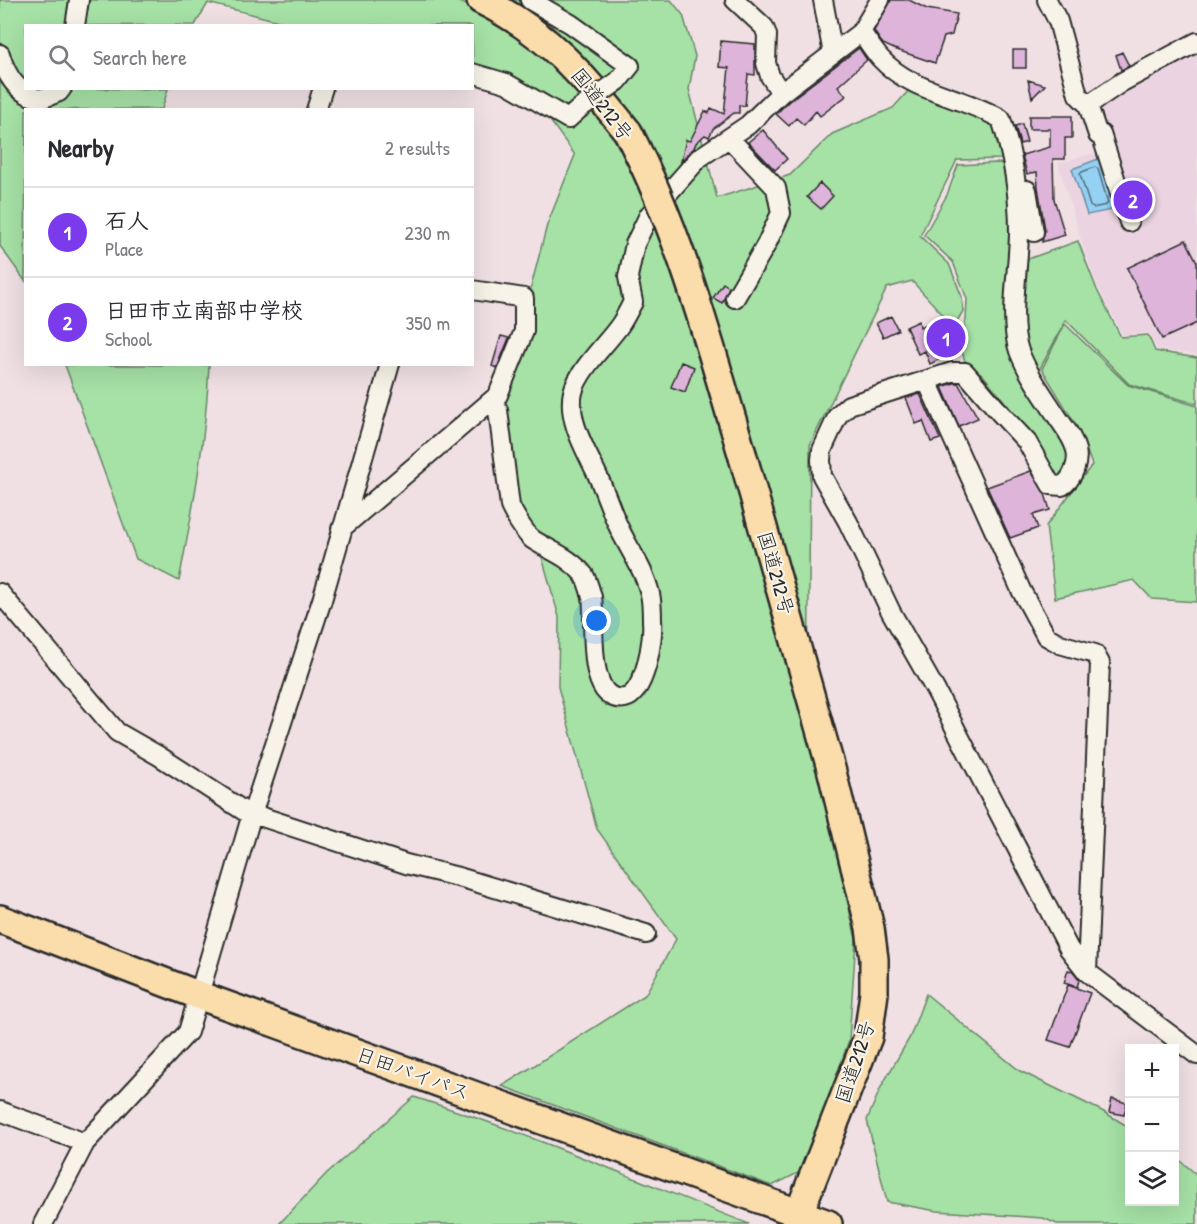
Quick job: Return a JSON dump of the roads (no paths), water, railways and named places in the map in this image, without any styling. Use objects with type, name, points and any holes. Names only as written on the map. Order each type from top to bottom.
[{"type":"highway","name":"国道212号","points":[[482,0],[525,24],[578,70],[628,132],[649,172],[698,304],[832,772],[870,928],[874,959],[874,993],[868,1037],[799,1213]]},
{"type":"highway","name":"日田バイパス","points":[[0,919],[198,995],[828,1224]]},
{"type":"street","points":[[75,24],[79,0]]},
{"type":"street","points":[[474,74],[506,83],[568,119],[618,81],[630,66],[571,24],[530,0]]},
{"type":"street","points":[[735,0],[764,27],[767,35],[766,63],[770,76],[781,93]]},
{"type":"street","points":[[823,0],[833,54]]},
{"type":"street","points":[[493,400],[498,410],[508,495],[513,513],[530,537],[566,558],[585,576],[592,597],[594,662],[604,689],[615,697],[625,698],[632,695],[641,684],[647,663],[653,628],[650,595],[596,471],[582,446],[573,407],[573,392],[580,378],[620,325],[633,302],[628,277],[635,244],[649,215],[699,158],[748,125],[781,93],[861,32],[880,0]]},
{"type":"street","points":[[1047,0],[1058,21],[1078,95],[1088,105],[1098,135],[1101,134],[1129,222]]},
{"type":"street","points":[[861,32],[880,59],[900,75],[1001,119],[1010,146],[1018,198],[1019,232],[1014,331],[1019,350],[1031,376],[1073,440],[1077,452],[1070,481],[1062,486],[1051,484],[1027,442],[965,372],[952,372],[849,405],[838,415],[822,450],[822,476],[848,522],[891,612],[936,690],[1069,948],[1087,972],[1197,1055]]},
{"type":"street","points":[[1088,105],[1122,82],[1197,42]]},
{"type":"street","points":[[0,54],[4,69],[21,91],[41,99],[60,90]]},
{"type":"street","points":[[317,108],[322,90]]},
{"type":"street","points":[[729,138],[776,188],[781,213],[735,298]]},
{"type":"street","points":[[1010,146],[1017,153],[1028,192],[1034,232]]},
{"type":"street","points":[[342,529],[498,394],[524,331],[524,298],[474,290]]},
{"type":"street","points":[[43,1224],[85,1143],[188,1032],[252,814],[322,600],[389,366]]},
{"type":"street","points":[[927,381],[1021,590],[1046,636],[1060,644],[1095,654],[1100,663],[1087,972]]},
{"type":"street","points":[[0,593],[117,732],[159,756],[244,811],[406,864],[462,878],[646,934]]},
{"type":"street","points":[[0,1111],[85,1143]]},
{"type":"water","points":[[1101,158],[1117,209],[1087,215],[1072,169]]},
{"type":"place","name":"日田市立南部中学校","points":[[1133,200]]},
{"type":"place","name":"石人","points":[[946,338]]}]
